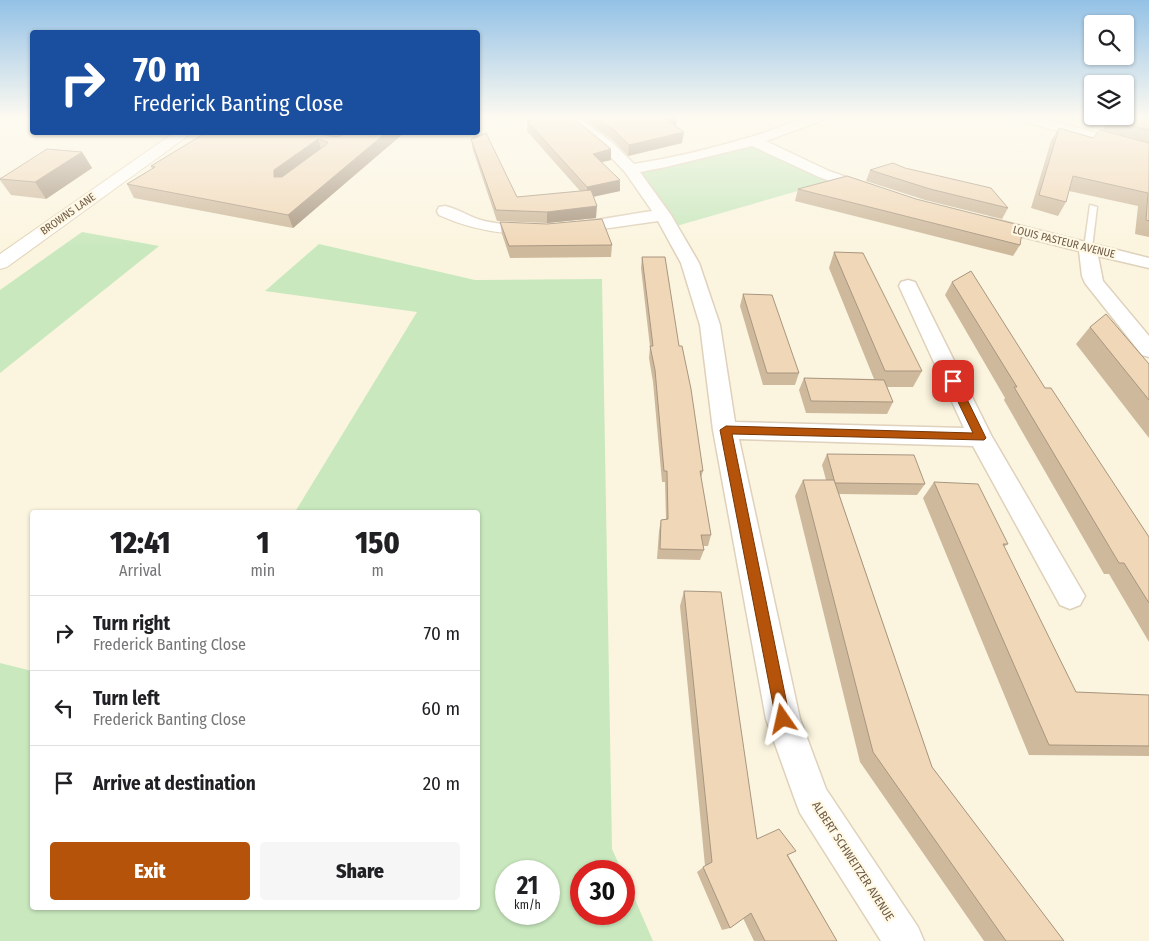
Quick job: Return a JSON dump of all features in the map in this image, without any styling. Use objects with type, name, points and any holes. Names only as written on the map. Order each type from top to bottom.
[{"type":"street","name":"BROWNS LANE","points":[[0,263],[144,162]]},
{"type":"street","name":"ALBERT SCHWEITZER AVENUE","points":[[623,162],[630,169],[663,215],[690,263],[710,325],[726,430],[783,719],[813,800],[904,941]]},
{"type":"street","points":[[630,169],[670,162]]},
{"type":"street","points":[[798,162],[824,174],[881,194]]},
{"type":"street","points":[[445,212],[474,223],[512,230],[558,228],[663,215]]},
{"type":"street","name":"LOUIS PASTEUR AVENUE","points":[[975,220],[1149,263]]},
{"type":"street","points":[[1088,248],[1091,276],[1094,284],[1149,350]]},
{"type":"street","points":[[908,286],[980,438],[1070,596]]},
{"type":"street","points":[[726,430],[980,438]]},
{"type":"lane","points":[[1088,248],[1093,206]]},
{"type":"green space","points":[[671,162],[794,162],[836,180],[673,227],[634,170]]},
{"type":"green space","points":[[82,232],[159,246],[0,373],[0,290]]},
{"type":"green space","points":[[319,244],[475,280],[602,279],[612,849],[617,860],[570,860],[570,925],[635,925],[635,899],[653,941],[0,941],[0,663],[30,670],[30,910],[480,910],[480,510],[296,510],[417,312],[265,291]]},
{"type":"building","points":[[27,162],[66,162],[35,182],[0,179]]},
{"type":"building","points":[[158,162],[285,162],[274,170],[274,177],[282,177],[303,162],[351,162],[288,215],[127,184],[155,167],[151,166]]},
{"type":"building","points":[[479,162],[500,162],[517,197],[591,190],[597,206],[547,212],[496,210]]},
{"type":"building","points":[[564,162],[601,162],[620,180],[587,187]]},
{"type":"building","points":[[1049,162],[1149,162],[1149,221],[1146,220],[1148,193],[1073,176],[1066,202],[1039,195]]},
{"type":"building","points":[[893,163],[905,168],[991,188],[1008,208],[930,189],[870,170]]},
{"type":"building","points":[[847,176],[916,199],[1023,226],[1020,245],[798,189]]},
{"type":"building","points":[[602,219],[612,245],[509,246],[500,222],[547,224]]},
{"type":"building","points":[[834,252],[863,253],[922,371],[885,371]]},
{"type":"building","points":[[642,257],[665,257],[679,346],[682,346],[691,389],[703,471],[700,471],[711,535],[701,535],[704,550],[660,549],[661,520],[668,519],[667,471],[664,471],[655,370],[650,346],[653,346]]},
{"type":"building","points":[[971,271],[1045,388],[1051,388],[1149,537],[1149,603],[1124,563],[1119,563],[1014,387],[1017,387],[952,282]]},
{"type":"building","points":[[743,294],[772,295],[799,373],[767,373]]},
{"type":"building","points":[[1106,314],[1149,364],[1149,400],[1090,327]]},
{"type":"building","points":[[804,378],[884,380],[893,402],[811,401]]},
{"type":"building","points":[[827,454],[914,455],[925,484],[835,483]]},
{"type":"building","points":[[803,480],[834,480],[932,767],[1064,941],[1006,941],[873,752]]},
{"type":"building","points":[[934,482],[978,484],[1008,544],[1003,544],[1076,692],[1149,695],[1149,746],[1049,745]]},
{"type":"building","points":[[684,591],[721,592],[757,839],[779,829],[796,851],[787,855],[837,941],[765,941],[751,913],[730,928],[703,867],[712,862]]},
{"type":"route","points":[[783,719],[726,430],[980,438],[953,381]]}]
